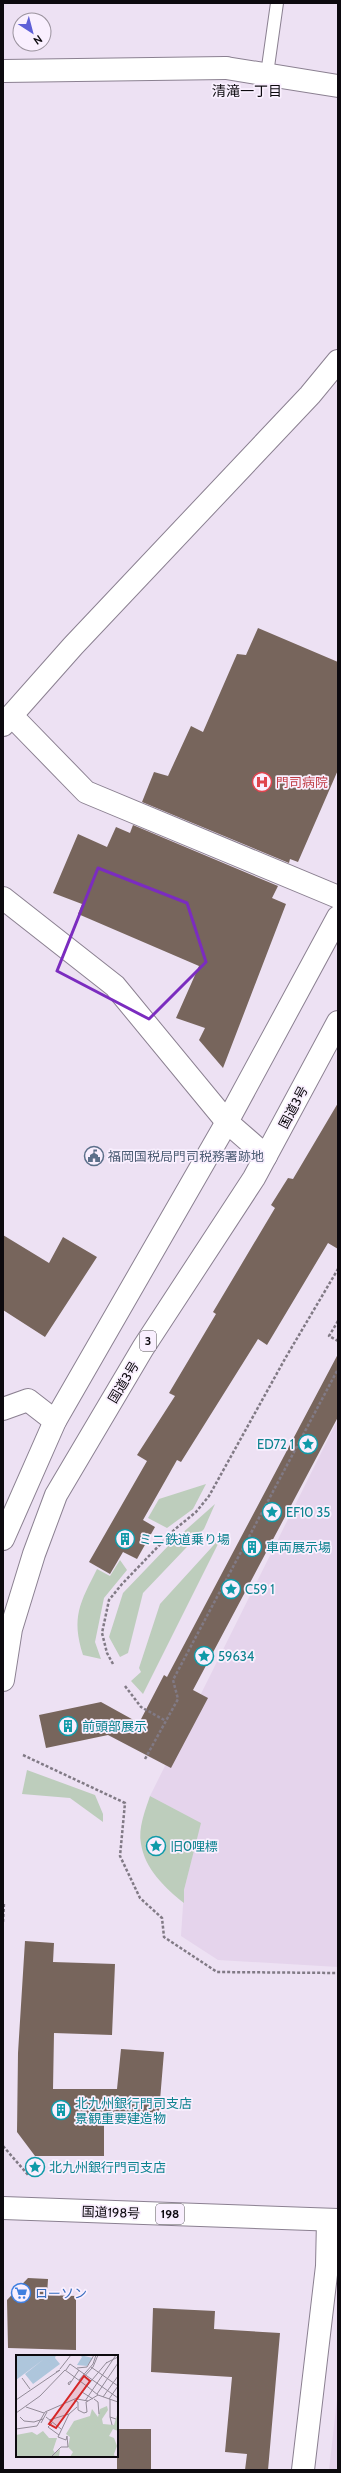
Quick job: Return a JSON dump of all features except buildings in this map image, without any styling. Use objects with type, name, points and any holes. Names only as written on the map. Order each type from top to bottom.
[{"type":"main road","points":[[3,71],[226,68],[338,86]]},
{"type":"main road","points":[[338,361],[310,395],[73,646],[8,720],[86,792],[338,897]]},
{"type":"main road","points":[[3,898],[115,986],[227,1122],[266,1156]]},
{"type":"main road","points":[[3,1539],[7,1515],[55,1421],[227,1122],[338,917]]},
{"type":"main road","name":"国道3号","points":[[3,1680],[11,1629],[34,1554],[56,1495],[143,1348],[237,1206],[266,1156],[338,1022]]},
{"type":"main road","points":[[3,1409],[28,1400],[55,1421]]},
{"type":"main road","name":"国道198号","points":[[3,2208],[333,2220]]},
{"type":"main road","points":[[303,2470],[333,2220]]},
{"type":"lane","points":[[267,74],[277,3]]},
{"type":"path","points":[[113,1664],[107,1653],[102,1633],[109,1600],[132,1573],[174,1530],[196,1512],[209,1496],[286,1357],[338,1269]]},
{"type":"path","points":[[338,1321],[329,1336],[338,1341]]},
{"type":"path","points":[[145,1759],[178,1699],[173,1680],[338,1369]]},
{"type":"path","points":[[124,1686],[142,1707],[166,1722]]},
{"type":"path","points":[[23,1756],[125,1803],[120,1856],[140,1898],[162,1918],[164,1937],[217,1972],[338,1973]]},
{"type":"path","points":[[3,1922],[4,1903]]},
{"type":"path","points":[[3,2146],[29,2176]]},
{"type":"highlighted area","points":[[98,868],[187,903],[206,962],[149,1019],[57,971]]},
{"type":"shaded area","points":[[338,1419],[338,1967],[218,1960],[181,1936],[184,1890],[200,1823],[150,1796]]},
{"type":"shaded area","points":[[338,2391],[338,2470],[329,2470]]},
{"type":"green space","points":[[206,1484],[193,1509],[167,1528],[148,1518],[159,1499]]},
{"type":"green space","points":[[215,1504],[204,1529],[143,1593],[128,1653],[120,1657],[109,1637],[123,1593],[170,1544]]},
{"type":"green space","points":[[222,1536],[143,1694],[131,1681],[141,1672],[139,1668],[160,1604]]},
{"type":"green space","points":[[120,1560],[127,1570],[104,1598],[95,1642],[101,1659],[83,1655],[79,1642],[78,1630],[79,1610],[82,1601],[97,1569],[110,1576]]},
{"type":"green space","points":[[27,1770],[95,1795],[103,1814],[103,1822],[70,1798],[22,1794]]},
{"type":"green space","points":[[150,1796],[201,1823],[184,1890],[184,1903],[163,1884],[151,1870],[143,1853],[140,1832],[142,1820]]},
{"type":"place","name":"門司病院","points":[[262,782]]},
{"type":"place","name":"福岡国税局門司税務署跡地","points":[[94,1156]]},
{"type":"place","name":"ED72 1","points":[[308,1444]]},
{"type":"place","name":"EF10 35","points":[[272,1512]]},
{"type":"place","name":"ミニ鉄道乗り場","points":[[125,1539]]},
{"type":"place","name":"車両展示場","points":[[252,1547]]},
{"type":"place","name":"C59 1","points":[[231,1589]]},
{"type":"place","name":"59634","points":[[204,1656]]},
{"type":"place","name":"前頭部展示","points":[[68,1726]]},
{"type":"place","name":"旧0哩標","points":[[156,1846]]},
{"type":"place","name":"北九州銀行門司支店 景観重要建造物","points":[[61,2110]]},
{"type":"place","name":"北九州銀行門司支店","points":[[35,2167]]},
{"type":"place","name":"ローソン","points":[[21,2293]]},
{"type":"district","name":"清滝一丁目","points":[[247,91]]}]
